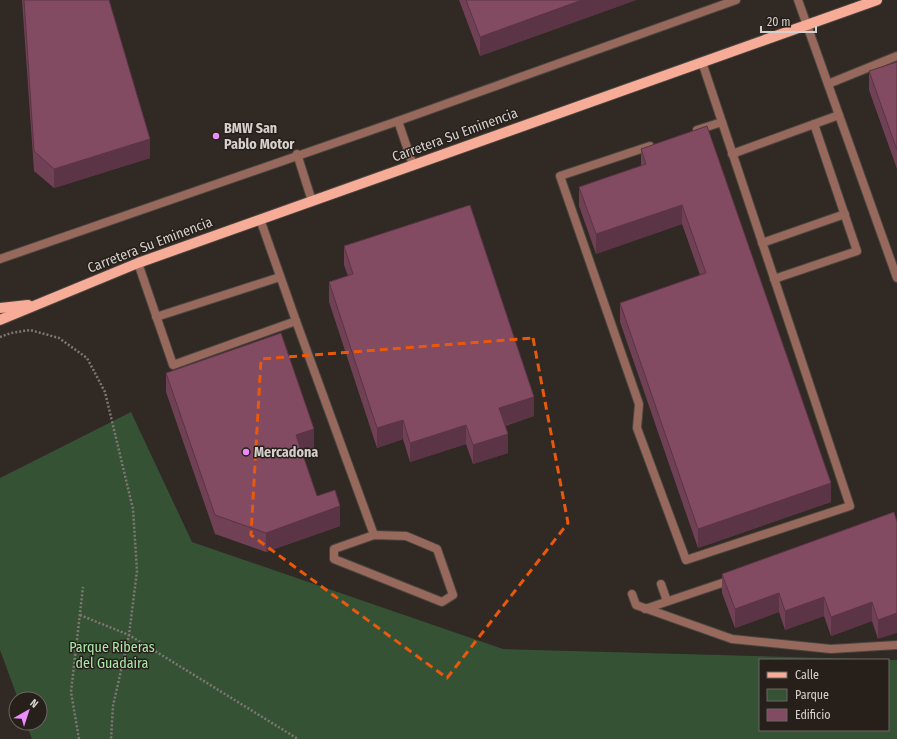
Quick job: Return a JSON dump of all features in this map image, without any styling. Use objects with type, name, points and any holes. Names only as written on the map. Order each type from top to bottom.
[{"type":"main road","name":"Carretera Su Eminencia","points":[[0,320],[44,303],[138,262],[877,0]]},
{"type":"main road","name":"Carretera Su Eminencia","points":[[0,308],[44,303]]},
{"type":"street","points":[[0,259],[297,154],[398,121],[736,0]]},
{"type":"street","points":[[798,0],[897,278]]},
{"type":"street","points":[[828,84],[897,56]]},
{"type":"street","points":[[656,144],[560,176],[639,404],[637,428],[686,560],[850,506],[702,62]]},
{"type":"street","points":[[732,154],[839,115]]},
{"type":"street","points":[[398,121],[413,165]]},
{"type":"street","points":[[685,134],[722,122]]},
{"type":"street","points":[[774,279],[857,251],[814,124]]},
{"type":"street","points":[[297,154],[312,201]]},
{"type":"street","points":[[762,243],[845,214]]},
{"type":"street","points":[[260,219],[374,535]]},
{"type":"street","points":[[138,262],[173,365],[296,321]]},
{"type":"street","points":[[156,317],[280,277]]},
{"type":"street","points":[[374,535],[406,536],[437,549],[453,594],[442,602],[334,559],[334,549],[374,535]]},
{"type":"street","points":[[645,609],[741,577]]},
{"type":"street","points":[[661,584],[667,601]]},
{"type":"street","points":[[632,594],[636,605],[732,639],[830,650],[897,645]]},
{"type":"path","points":[[0,338],[11,333],[30,330],[59,338],[87,358],[104,392],[133,509],[137,571],[129,635],[113,706],[111,739]]},
{"type":"path","points":[[79,739],[72,692],[83,587]]},
{"type":"path","points":[[80,615],[129,635],[298,739]]},
{"type":"highlighted area","points":[[533,338],[568,523],[447,678],[251,535],[261,359]]},
{"type":"green space","name":"Parque Riberas del Guadaira","points":[[131,412],[192,542],[503,649],[861,659],[759,659],[759,731],[889,731],[889,660],[897,660],[897,739],[32,739],[29,731],[48,731],[48,691],[15,691],[0,650],[0,478]]},
{"type":"building","points":[[24,0],[109,0],[150,139],[54,169],[34,151]]},
{"type":"building","points":[[466,0],[582,0],[480,37]]},
{"type":"building","points":[[897,62],[897,150],[869,71]]},
{"type":"building","points":[[707,126],[831,483],[698,529],[620,303],[706,273],[682,205],[596,234],[579,187],[646,164],[641,149]]},
{"type":"building","points":[[470,205],[534,397],[499,408],[508,434],[473,445],[466,425],[410,443],[403,420],[377,428],[329,282],[353,274],[344,246]]},
{"type":"building","name":"Mercadona","points":[[281,333],[314,429],[296,435],[317,496],[335,490],[340,506],[266,533],[215,515],[166,373]]},
{"type":"building","points":[[894,512],[897,522],[897,613],[878,620],[872,602],[831,617],[824,597],[785,611],[779,593],[735,609],[722,574]]},
{"type":"place","name":"BMW San Pablo Motor","points":[[216,136]]},
{"type":"place","name":"Mercadona","points":[[246,452]]}]
